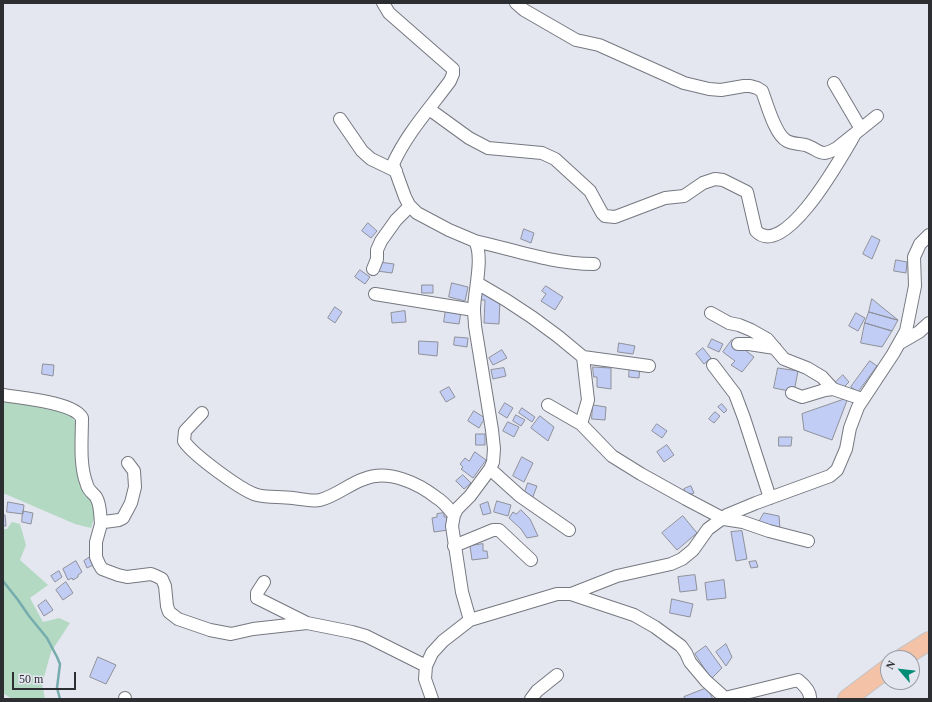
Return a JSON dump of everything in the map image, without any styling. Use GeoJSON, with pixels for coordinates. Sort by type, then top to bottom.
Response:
{"type":"FeatureCollection","features":[{"type":"Feature","properties":{"kind":"highway"},"geometry":{"type":"LineString","coordinates":[[915,650],[929,641]]}},
{"type":"Feature","properties":{"kind":"highway"},"geometry":{"type":"LineString","coordinates":[[847,699],[880,674]]}},
{"type":"Feature","properties":{"kind":"street"},"geometry":{"type":"LineString","coordinates":[[383,3],[389,13],[452,70],[453,74],[450,81],[429,109],[393,164],[410,206],[424,218],[476,241],[550,260],[594,264]]}},
{"type":"Feature","properties":{"kind":"street"},"geometry":{"type":"LineString","coordinates":[[516,3],[524,10],[576,40],[599,45],[684,83],[709,89],[721,90],[744,86],[757,88],[762,91],[777,130],[782,138],[797,144],[804,144],[817,152],[830,152],[877,116]]}},
{"type":"Feature","properties":{"kind":"street"},"geometry":{"type":"LineString","coordinates":[[834,82],[858,132]]}},
{"type":"Feature","properties":{"kind":"street"},"geometry":{"type":"LineString","coordinates":[[429,109],[469,138],[488,148],[542,153],[555,159],[590,190],[605,216],[615,217],[665,198],[684,196],[703,183],[715,179],[723,180],[746,192],[756,231],[766,237],[777,235],[791,226],[815,198],[858,132]]}},
{"type":"Feature","properties":{"kind":"street"},"geometry":{"type":"LineString","coordinates":[[340,119],[362,151],[371,160],[396,172]]}},
{"type":"Feature","properties":{"kind":"street"},"geometry":{"type":"LineString","coordinates":[[373,269],[381,240],[396,220],[410,206]]}},
{"type":"Feature","properties":{"kind":"street"},"geometry":{"type":"LineString","coordinates":[[571,594],[618,576],[671,564],[682,559],[693,550],[708,529],[724,519],[727,515],[830,476],[836,470],[846,449],[854,416],[862,399],[900,343],[906,331],[914,292],[914,257],[920,244],[929,235]]}},
{"type":"Feature","properties":{"kind":"street"},"geometry":{"type":"LineString","coordinates":[[470,620],[462,592],[452,526],[457,509],[470,496],[490,469],[493,462],[494,449],[475,326],[474,310],[479,254],[476,241]]}},
{"type":"Feature","properties":{"kind":"street"},"geometry":{"type":"LineString","coordinates":[[477,283],[524,312],[584,357],[649,366]]}},
{"type":"Feature","properties":{"kind":"street"},"geometry":{"type":"LineString","coordinates":[[375,294],[474,310]]}},
{"type":"Feature","properties":{"kind":"street"},"geometry":{"type":"LineString","coordinates":[[711,313],[729,323],[751,330],[767,339],[784,359],[807,368],[822,377],[833,389]]}},
{"type":"Feature","properties":{"kind":"street"},"geometry":{"type":"LineString","coordinates":[[900,343],[919,332],[929,323]]}},
{"type":"Feature","properties":{"kind":"street"},"geometry":{"type":"LineString","coordinates":[[738,344],[775,348]]}},
{"type":"Feature","properties":{"kind":"street"},"geometry":{"type":"LineString","coordinates":[[581,424],[588,400],[584,357]]}},
{"type":"Feature","properties":{"kind":"street"},"geometry":{"type":"LineString","coordinates":[[713,365],[735,394],[770,498]]}},
{"type":"Feature","properties":{"kind":"street"},"geometry":{"type":"LineString","coordinates":[[792,393],[802,397],[833,389],[862,399]]}},
{"type":"Feature","properties":{"kind":"street"},"geometry":{"type":"LineString","coordinates":[[3,395],[60,405],[80,414],[82,418],[82,462],[85,478],[87,486],[97,498],[100,511],[101,524],[96,542],[96,557],[102,569],[118,576],[127,577],[151,574],[162,579],[165,586],[169,612],[178,619],[210,630],[231,634],[253,629],[307,623]]}},
{"type":"Feature","properties":{"kind":"street"},"geometry":{"type":"LineString","coordinates":[[548,405],[581,424],[612,456],[641,474],[724,519],[743,522],[769,531],[808,541]]}},
{"type":"Feature","properties":{"kind":"street"},"geometry":{"type":"LineString","coordinates":[[202,413],[185,431],[184,442],[210,465],[246,490],[255,494],[319,500],[338,493],[363,479],[372,476],[390,476],[418,486],[438,498],[454,515]]}},
{"type":"Feature","properties":{"kind":"street"},"geometry":{"type":"LineString","coordinates":[[101,524],[123,518],[132,503],[135,487],[134,471],[128,463]]}},
{"type":"Feature","properties":{"kind":"street"},"geometry":{"type":"LineString","coordinates":[[490,469],[520,496],[569,530]]}},
{"type":"Feature","properties":{"kind":"street"},"geometry":{"type":"LineString","coordinates":[[454,546],[493,530],[499,530],[531,560]]}},
{"type":"Feature","properties":{"kind":"street"},"geometry":{"type":"LineString","coordinates":[[264,582],[257,593],[257,598],[307,623],[366,636],[426,666]]}},
{"type":"Feature","properties":{"kind":"street"},"geometry":{"type":"LineString","coordinates":[[432,699],[425,679],[426,666],[432,653],[443,641],[470,620],[557,594],[571,594],[634,615],[655,627],[681,646],[690,662],[706,681],[725,698],[798,680],[811,696],[810,699]]}},
{"type":"Feature","properties":{"kind":"street"},"geometry":{"type":"LineString","coordinates":[[531,699],[537,691],[557,675]]}},
{"type":"Feature","properties":{"kind":"green space"},"geometry":{"type":"Polygon","coordinates":[[[3,400],[55,409],[71,416],[82,430],[91,498],[96,512],[91,528],[75,524],[3,493],[3,400]]]}},
{"type":"Feature","properties":{"kind":"green space"},"geometry":{"type":"Polygon","coordinates":[[[12,522],[20,524],[26,545],[20,560],[48,585],[30,598],[43,622],[59,618],[70,623],[51,652],[42,684],[45,699],[12,699],[3,693],[3,529],[7,529],[12,522]]]}},
{"type":"Feature","properties":{"kind":"building"},"geometry":{"type":"Polygon","coordinates":[[[368,223],[377,231],[371,238],[362,231],[368,223]]]}},
{"type":"Feature","properties":{"kind":"building"},"geometry":{"type":"Polygon","coordinates":[[[524,229],[534,233],[531,243],[521,239],[524,229]]]}},
{"type":"Feature","properties":{"kind":"building"},"geometry":{"type":"Polygon","coordinates":[[[872,236],[880,240],[872,259],[863,254],[872,236]]]}},
{"type":"Feature","properties":{"kind":"building"},"geometry":{"type":"Polygon","coordinates":[[[896,260],[907,262],[906,273],[894,271],[896,260]]]}},
{"type":"Feature","properties":{"kind":"building"},"geometry":{"type":"Polygon","coordinates":[[[379,262],[394,264],[392,273],[377,271],[379,262]]]}},
{"type":"Feature","properties":{"kind":"building"},"geometry":{"type":"Polygon","coordinates":[[[360,270],[370,277],[365,284],[355,277],[360,270]]]}},
{"type":"Feature","properties":{"kind":"building"},"geometry":{"type":"Polygon","coordinates":[[[452,283],[468,287],[465,301],[449,297],[452,283]]]}},
{"type":"Feature","properties":{"kind":"building"},"geometry":{"type":"Polygon","coordinates":[[[422,285],[433,285],[433,293],[422,293],[422,285]]]}},
{"type":"Feature","properties":{"kind":"building"},"geometry":{"type":"Polygon","coordinates":[[[546,286],[563,297],[555,310],[541,301],[546,294],[542,291],[546,286]]]}},
{"type":"Feature","properties":{"kind":"building"},"geometry":{"type":"Polygon","coordinates":[[[477,292],[489,292],[489,298],[500,298],[499,324],[484,323],[485,300],[477,300],[477,292]]]}},
{"type":"Feature","properties":{"kind":"building"},"geometry":{"type":"Polygon","coordinates":[[[872,299],[898,320],[869,312],[872,299]]]}},
{"type":"Feature","properties":{"kind":"building"},"geometry":{"type":"Polygon","coordinates":[[[335,307],[342,312],[335,323],[328,318],[335,307]]]}},
{"type":"Feature","properties":{"kind":"building"},"geometry":{"type":"Polygon","coordinates":[[[446,309],[461,312],[459,324],[444,322],[446,309]]]}},
{"type":"Feature","properties":{"kind":"building"},"geometry":{"type":"Polygon","coordinates":[[[405,311],[406,322],[392,323],[391,313],[405,311]]]}},
{"type":"Feature","properties":{"kind":"building"},"geometry":{"type":"Polygon","coordinates":[[[869,312],[898,320],[892,331],[865,323],[869,312]]]}},
{"type":"Feature","properties":{"kind":"building"},"geometry":{"type":"Polygon","coordinates":[[[856,313],[865,318],[858,331],[849,326],[856,313]]]}},
{"type":"Feature","properties":{"kind":"building"},"geometry":{"type":"Polygon","coordinates":[[[865,323],[892,331],[882,347],[861,343],[865,323]]]}},
{"type":"Feature","properties":{"kind":"building"},"geometry":{"type":"Polygon","coordinates":[[[455,337],[468,338],[467,347],[454,345],[455,337]]]}},
{"type":"Feature","properties":{"kind":"building"},"geometry":{"type":"Polygon","coordinates":[[[712,339],[723,344],[719,352],[708,347],[712,339]]]}},
{"type":"Feature","properties":{"kind":"building"},"geometry":{"type":"Polygon","coordinates":[[[732,340],[754,357],[742,372],[731,365],[735,361],[723,352],[732,340]]]}},
{"type":"Feature","properties":{"kind":"building"},"geometry":{"type":"Polygon","coordinates":[[[419,341],[438,342],[437,356],[419,354],[419,341]]]}},
{"type":"Feature","properties":{"kind":"building"},"geometry":{"type":"Polygon","coordinates":[[[619,343],[635,346],[633,354],[618,352],[619,343]]]}},
{"type":"Feature","properties":{"kind":"building"},"geometry":{"type":"Polygon","coordinates":[[[703,348],[711,358],[704,364],[696,354],[703,348]]]}},
{"type":"Feature","properties":{"kind":"building"},"geometry":{"type":"Polygon","coordinates":[[[502,350],[507,358],[493,365],[489,358],[502,350]]]}},
{"type":"Feature","properties":{"kind":"building"},"geometry":{"type":"Polygon","coordinates":[[[870,361],[877,366],[858,392],[851,387],[870,361]]]}},
{"type":"Feature","properties":{"kind":"building"},"geometry":{"type":"Polygon","coordinates":[[[43,364],[54,365],[53,376],[42,374],[43,364]]]}},
{"type":"Feature","properties":{"kind":"building"},"geometry":{"type":"Polygon","coordinates":[[[630,364],[640,365],[639,378],[629,377],[630,364]]]}},
{"type":"Feature","properties":{"kind":"building"},"geometry":{"type":"Polygon","coordinates":[[[593,367],[611,368],[611,389],[597,387],[597,377],[594,377],[593,367]]]}},
{"type":"Feature","properties":{"kind":"building"},"geometry":{"type":"Polygon","coordinates":[[[504,368],[506,376],[493,379],[491,370],[504,368]]]}},
{"type":"Feature","properties":{"kind":"building"},"geometry":{"type":"Polygon","coordinates":[[[778,368],[798,371],[794,392],[774,388],[778,368]]]}},
{"type":"Feature","properties":{"kind":"building"},"geometry":{"type":"Polygon","coordinates":[[[843,375],[849,382],[841,390],[835,383],[843,375]]]}},
{"type":"Feature","properties":{"kind":"building"},"geometry":{"type":"Polygon","coordinates":[[[449,387],[455,397],[446,402],[440,392],[449,387]]]}},
{"type":"Feature","properties":{"kind":"building"},"geometry":{"type":"Polygon","coordinates":[[[848,398],[832,440],[804,430],[802,414],[848,398]]]}},
{"type":"Feature","properties":{"kind":"building"},"geometry":{"type":"Polygon","coordinates":[[[505,403],[513,408],[507,418],[499,413],[505,403]]]}},
{"type":"Feature","properties":{"kind":"building"},"geometry":{"type":"Polygon","coordinates":[[[722,404],[727,410],[724,413],[718,407],[722,404]]]}},
{"type":"Feature","properties":{"kind":"building"},"geometry":{"type":"Polygon","coordinates":[[[593,405],[606,407],[605,420],[592,419],[593,405]]]}},
{"type":"Feature","properties":{"kind":"building"},"geometry":{"type":"Polygon","coordinates":[[[522,408],[535,417],[532,422],[519,413],[522,408]]]}},
{"type":"Feature","properties":{"kind":"building"},"geometry":{"type":"Polygon","coordinates":[[[474,411],[485,418],[479,428],[468,421],[474,411]]]}},
{"type":"Feature","properties":{"kind":"building"},"geometry":{"type":"Polygon","coordinates":[[[715,412],[720,416],[714,423],[709,419],[715,412]]]}},
{"type":"Feature","properties":{"kind":"building"},"geometry":{"type":"Polygon","coordinates":[[[516,415],[525,420],[521,426],[513,421],[516,415]]]}},
{"type":"Feature","properties":{"kind":"building"},"geometry":{"type":"Polygon","coordinates":[[[540,416],[554,427],[548,441],[531,428],[540,416]]]}},
{"type":"Feature","properties":{"kind":"building"},"geometry":{"type":"Polygon","coordinates":[[[508,422],[519,427],[514,437],[503,431],[508,422]]]}},
{"type":"Feature","properties":{"kind":"building"},"geometry":{"type":"Polygon","coordinates":[[[657,424],[667,431],[662,438],[652,431],[657,424]]]}},
{"type":"Feature","properties":{"kind":"building"},"geometry":{"type":"Polygon","coordinates":[[[476,434],[485,434],[485,445],[476,445],[476,434]]]}},
{"type":"Feature","properties":{"kind":"building"},"geometry":{"type":"Polygon","coordinates":[[[779,437],[792,437],[791,446],[779,446],[779,437]]]}},
{"type":"Feature","properties":{"kind":"building"},"geometry":{"type":"Polygon","coordinates":[[[667,445],[674,455],[664,462],[657,452],[667,445]]]}},
{"type":"Feature","properties":{"kind":"building"},"geometry":{"type":"Polygon","coordinates":[[[475,452],[486,460],[473,478],[461,469],[463,467],[460,464],[465,458],[469,461],[475,452]]]}},
{"type":"Feature","properties":{"kind":"building"},"geometry":{"type":"Polygon","coordinates":[[[522,457],[533,463],[524,482],[513,476],[522,457]]]}},
{"type":"Feature","properties":{"kind":"building"},"geometry":{"type":"Polygon","coordinates":[[[463,475],[471,483],[464,489],[456,481],[463,475]]]}},
{"type":"Feature","properties":{"kind":"building"},"geometry":{"type":"Polygon","coordinates":[[[528,483],[537,486],[532,499],[524,495],[528,483]]]}},
{"type":"Feature","properties":{"kind":"building"},"geometry":{"type":"Polygon","coordinates":[[[691,486],[694,493],[686,496],[684,489],[691,486]]]}},
{"type":"Feature","properties":{"kind":"building"},"geometry":{"type":"Polygon","coordinates":[[[497,501],[511,505],[508,516],[494,512],[497,501]]]}},
{"type":"Feature","properties":{"kind":"building"},"geometry":{"type":"Polygon","coordinates":[[[8,502],[24,505],[23,514],[7,512],[8,502]]]}},
{"type":"Feature","properties":{"kind":"building"},"geometry":{"type":"Polygon","coordinates":[[[488,502],[491,513],[483,515],[480,505],[488,502]]]}},
{"type":"Feature","properties":{"kind":"building"},"geometry":{"type":"Polygon","coordinates":[[[521,510],[530,519],[538,536],[527,538],[521,529],[509,518],[513,512],[516,514],[521,510]]]}},
{"type":"Feature","properties":{"kind":"building"},"geometry":{"type":"Polygon","coordinates":[[[23,511],[33,513],[31,524],[22,522],[23,511]]]}},
{"type":"Feature","properties":{"kind":"building"},"geometry":{"type":"Polygon","coordinates":[[[444,513],[444,517],[447,517],[448,530],[434,532],[432,518],[437,517],[437,514],[444,513]]]}},
{"type":"Feature","properties":{"kind":"building"},"geometry":{"type":"Polygon","coordinates":[[[764,513],[779,516],[780,529],[758,524],[764,513]]]}},
{"type":"Feature","properties":{"kind":"building"},"geometry":{"type":"Polygon","coordinates":[[[3,515],[5,515],[6,526],[3,526],[3,515]]]}},
{"type":"Feature","properties":{"kind":"building"},"geometry":{"type":"Polygon","coordinates":[[[683,516],[697,533],[677,550],[662,533],[683,516]]]}},
{"type":"Feature","properties":{"kind":"building"},"geometry":{"type":"Polygon","coordinates":[[[742,531],[747,559],[736,561],[731,532],[742,531]]]}},
{"type":"Feature","properties":{"kind":"building"},"geometry":{"type":"Polygon","coordinates":[[[483,544],[483,551],[487,551],[488,558],[472,560],[470,546],[483,544]]]}},
{"type":"Feature","properties":{"kind":"building"},"geometry":{"type":"Polygon","coordinates":[[[90,557],[93,565],[87,568],[84,561],[90,557]]]}},
{"type":"Feature","properties":{"kind":"building"},"geometry":{"type":"Polygon","coordinates":[[[76,561],[82,572],[73,580],[72,578],[68,580],[63,569],[76,561]]]}},
{"type":"Feature","properties":{"kind":"building"},"geometry":{"type":"Polygon","coordinates":[[[756,561],[758,567],[751,568],[749,562],[756,561]]]}},
{"type":"Feature","properties":{"kind":"building"},"geometry":{"type":"Polygon","coordinates":[[[59,571],[62,577],[55,582],[51,576],[59,571]]]}},
{"type":"Feature","properties":{"kind":"building"},"geometry":{"type":"Polygon","coordinates":[[[695,575],[697,590],[680,592],[678,577],[695,575]]]}},
{"type":"Feature","properties":{"kind":"building"},"geometry":{"type":"Polygon","coordinates":[[[724,580],[726,598],[707,600],[705,583],[724,580]]]}},
{"type":"Feature","properties":{"kind":"building"},"geometry":{"type":"Polygon","coordinates":[[[66,582],[73,593],[63,600],[56,590],[66,582]]]}},
{"type":"Feature","properties":{"kind":"building"},"geometry":{"type":"Polygon","coordinates":[[[672,599],[693,604],[690,617],[670,613],[672,599]]]}},
{"type":"Feature","properties":{"kind":"building"},"geometry":{"type":"Polygon","coordinates":[[[46,600],[53,610],[44,616],[38,606],[46,600]]]}},
{"type":"Feature","properties":{"kind":"building"},"geometry":{"type":"Polygon","coordinates":[[[726,644],[732,657],[726,666],[716,652],[726,644]]]}},
{"type":"Feature","properties":{"kind":"building"},"geometry":{"type":"Polygon","coordinates":[[[706,646],[722,668],[711,679],[695,654],[706,646]]]}},
{"type":"Feature","properties":{"kind":"building"},"geometry":{"type":"Polygon","coordinates":[[[98,657],[116,665],[106,684],[90,677],[98,657]]]}},
{"type":"Feature","properties":{"kind":"building"},"geometry":{"type":"Polygon","coordinates":[[[707,688],[713,699],[684,699],[684,697],[707,688]]]}},
{"type":"Feature","properties":{"kind":"waterway"},"geometry":{"type":"LineString","coordinates":[[3,581],[47,638],[57,657],[60,664],[57,688],[60,699]]}}]}
